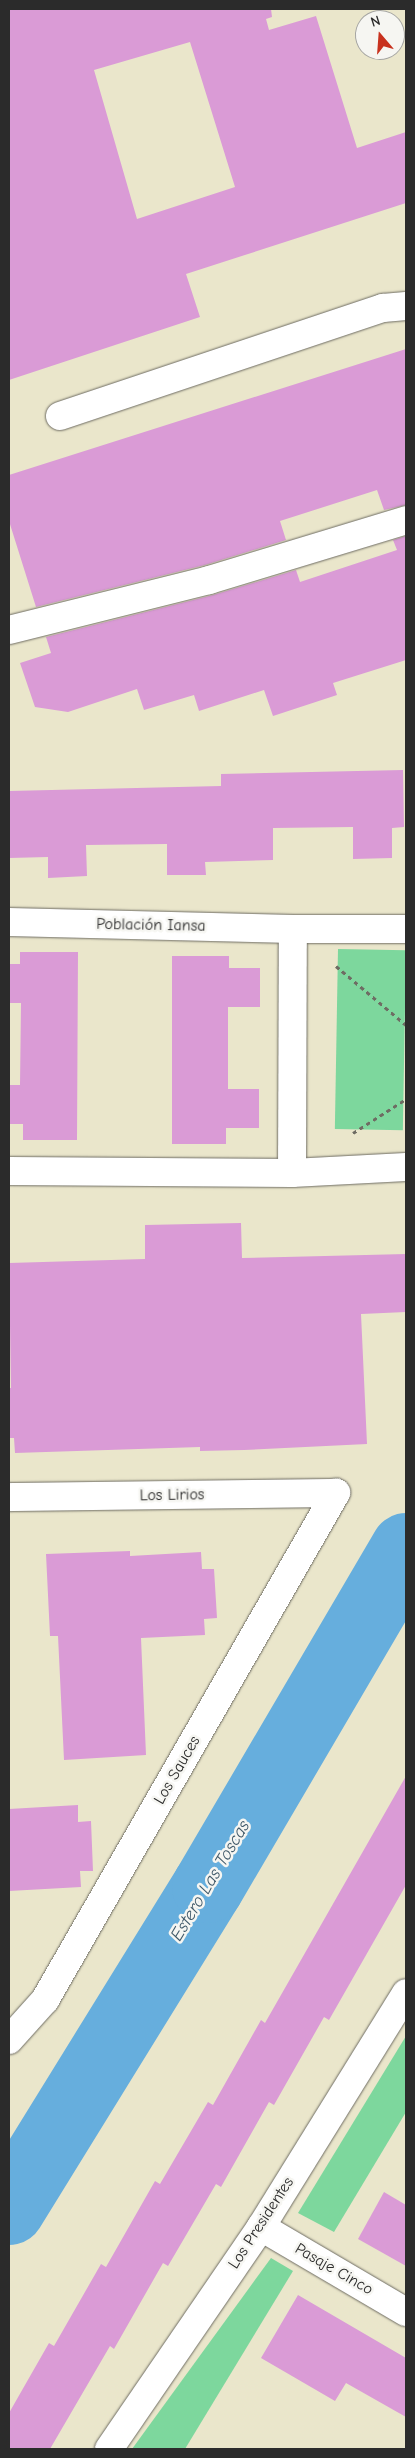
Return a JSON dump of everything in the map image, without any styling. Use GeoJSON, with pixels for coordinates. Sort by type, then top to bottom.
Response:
{"type":"FeatureCollection","features":[{"type":"Feature","properties":{"kind":"street"},"geometry":{"type":"LineString","coordinates":[[60,416],[383,308],[406,306]]}},
{"type":"Feature","properties":{"kind":"street"},"geometry":{"type":"LineString","coordinates":[[9,630],[209,580],[406,520]]}},
{"type":"Feature","properties":{"kind":"street","name":"Población Iansa"},"geometry":{"type":"LineString","coordinates":[[9,922],[293,929],[406,929]]}},
{"type":"Feature","properties":{"kind":"street"},"geometry":{"type":"LineString","coordinates":[[292,1173],[293,929]]}},
{"type":"Feature","properties":{"kind":"street"},"geometry":{"type":"LineString","coordinates":[[9,1171],[292,1173],[406,1167]]}},
{"type":"Feature","properties":{"kind":"street","name":"Los Lirios"},"geometry":{"type":"LineString","coordinates":[[9,1497],[336,1493]]}},
{"type":"Feature","properties":{"kind":"street","name":"Los Sauces"},"geometry":{"type":"LineString","coordinates":[[9,2040],[44,2000],[336,1493]]}},
{"type":"Feature","properties":{"kind":"street","name":"Los Presidentes"},"geometry":{"type":"LineString","coordinates":[[109,2449],[261,2227],[406,1993]]}},
{"type":"Feature","properties":{"kind":"street","name":"Pasaje Cinco"},"geometry":{"type":"LineString","coordinates":[[261,2227],[406,2312]]}},
{"type":"Feature","properties":{"kind":"path"},"geometry":{"type":"LineString","coordinates":[[293,929],[406,1026]]}},
{"type":"Feature","properties":{"kind":"green space"},"geometry":{"type":"Polygon","coordinates":[[[338,949],[406,950],[403,1130],[335,1129],[338,949]]]}},
{"type":"Feature","properties":{"kind":"green space"},"geometry":{"type":"Polygon","coordinates":[[[406,2036],[406,2112],[334,2232],[298,2213],[406,2036]]]}},
{"type":"Feature","properties":{"kind":"green space"},"geometry":{"type":"Polygon","coordinates":[[[271,2258],[293,2271],[185,2449],[132,2449],[271,2258]]]}},
{"type":"Feature","properties":{"kind":"building"},"geometry":{"type":"Polygon","coordinates":[[[9,9],[271,9],[272,17],[266,19],[269,30],[316,16],[357,148],[406,132],[406,203],[186,274],[200,317],[9,380],[9,9]],[[190,42],[94,70],[137,219],[235,187],[190,42]]]}},
{"type":"Feature","properties":{"kind":"building"},"geometry":{"type":"Polygon","coordinates":[[[406,349],[406,505],[384,510],[377,490],[280,521],[286,540],[205,565],[36,607],[9,521],[9,475],[406,349]]]}},
{"type":"Feature","properties":{"kind":"building"},"geometry":{"type":"Polygon","coordinates":[[[406,536],[406,660],[333,683],[337,695],[273,716],[264,690],[199,711],[194,695],[144,710],[137,689],[68,712],[35,707],[20,663],[51,653],[46,637],[213,595],[296,570],[300,582],[397,550],[393,540],[406,536]]]}},
{"type":"Feature","properties":{"kind":"building"},"geometry":{"type":"Polygon","coordinates":[[[403,770],[404,827],[392,828],[392,858],[353,859],[353,827],[273,828],[273,860],[205,862],[206,875],[167,875],[167,844],[86,845],[87,876],[48,878],[48,857],[9,858],[9,791],[221,786],[221,774],[403,770]]]}},
{"type":"Feature","properties":{"kind":"building"},"geometry":{"type":"Polygon","coordinates":[[[20,952],[78,952],[77,1140],[23,1140],[23,1124],[9,1124],[9,1085],[20,1085],[21,1003],[9,1003],[9,964],[20,964],[20,952]]]}},
{"type":"Feature","properties":{"kind":"building"},"geometry":{"type":"Polygon","coordinates":[[[172,956],[229,956],[229,968],[260,968],[260,1007],[228,1007],[228,1089],[259,1089],[259,1128],[226,1128],[226,1144],[172,1144],[172,956]]]}},
{"type":"Feature","properties":{"kind":"building"},"geometry":{"type":"Polygon","coordinates":[[[241,1223],[242,1258],[406,1254],[406,1312],[361,1314],[367,1444],[244,1450],[200,1451],[200,1447],[15,1453],[14,1438],[9,1438],[9,1388],[11,1388],[9,1263],[145,1259],[145,1225],[241,1223]]]}},
{"type":"Feature","properties":{"kind":"building"},"geometry":{"type":"Polygon","coordinates":[[[130,1551],[130,1556],[201,1552],[202,1569],[214,1569],[217,1618],[204,1619],[205,1635],[141,1638],[146,1755],[64,1760],[58,1636],[50,1636],[46,1554],[130,1551]]]}},
{"type":"Feature","properties":{"kind":"building"},"geometry":{"type":"Polygon","coordinates":[[[406,1776],[406,1885],[329,2020],[324,2017],[274,2105],[269,2102],[221,2187],[216,2184],[168,2266],[163,2263],[114,2349],[110,2346],[50,2449],[9,2449],[9,2413],[49,2343],[54,2346],[101,2264],[106,2267],[155,2181],[160,2184],[208,2102],[213,2105],[261,2020],[265,2023],[406,1776]]]}},
{"type":"Feature","properties":{"kind":"building"},"geometry":{"type":"Polygon","coordinates":[[[78,1805],[78,1822],[91,1821],[93,1871],[80,1871],[81,1887],[9,1891],[9,1809],[78,1805]]]}},
{"type":"Feature","properties":{"kind":"building"},"geometry":{"type":"Polygon","coordinates":[[[384,2192],[406,2205],[406,2266],[358,2239],[384,2192]]]}},
{"type":"Feature","properties":{"kind":"building"},"geometry":{"type":"Polygon","coordinates":[[[298,2295],[406,2358],[406,2417],[346,2383],[335,2401],[261,2358],[298,2295]]]}},
{"type":"Feature","properties":{"kind":"waterway","name":"Estero Las Toscas"},"geometry":{"type":"LineString","coordinates":[[9,2209],[208,1887],[406,1549]]}}]}
